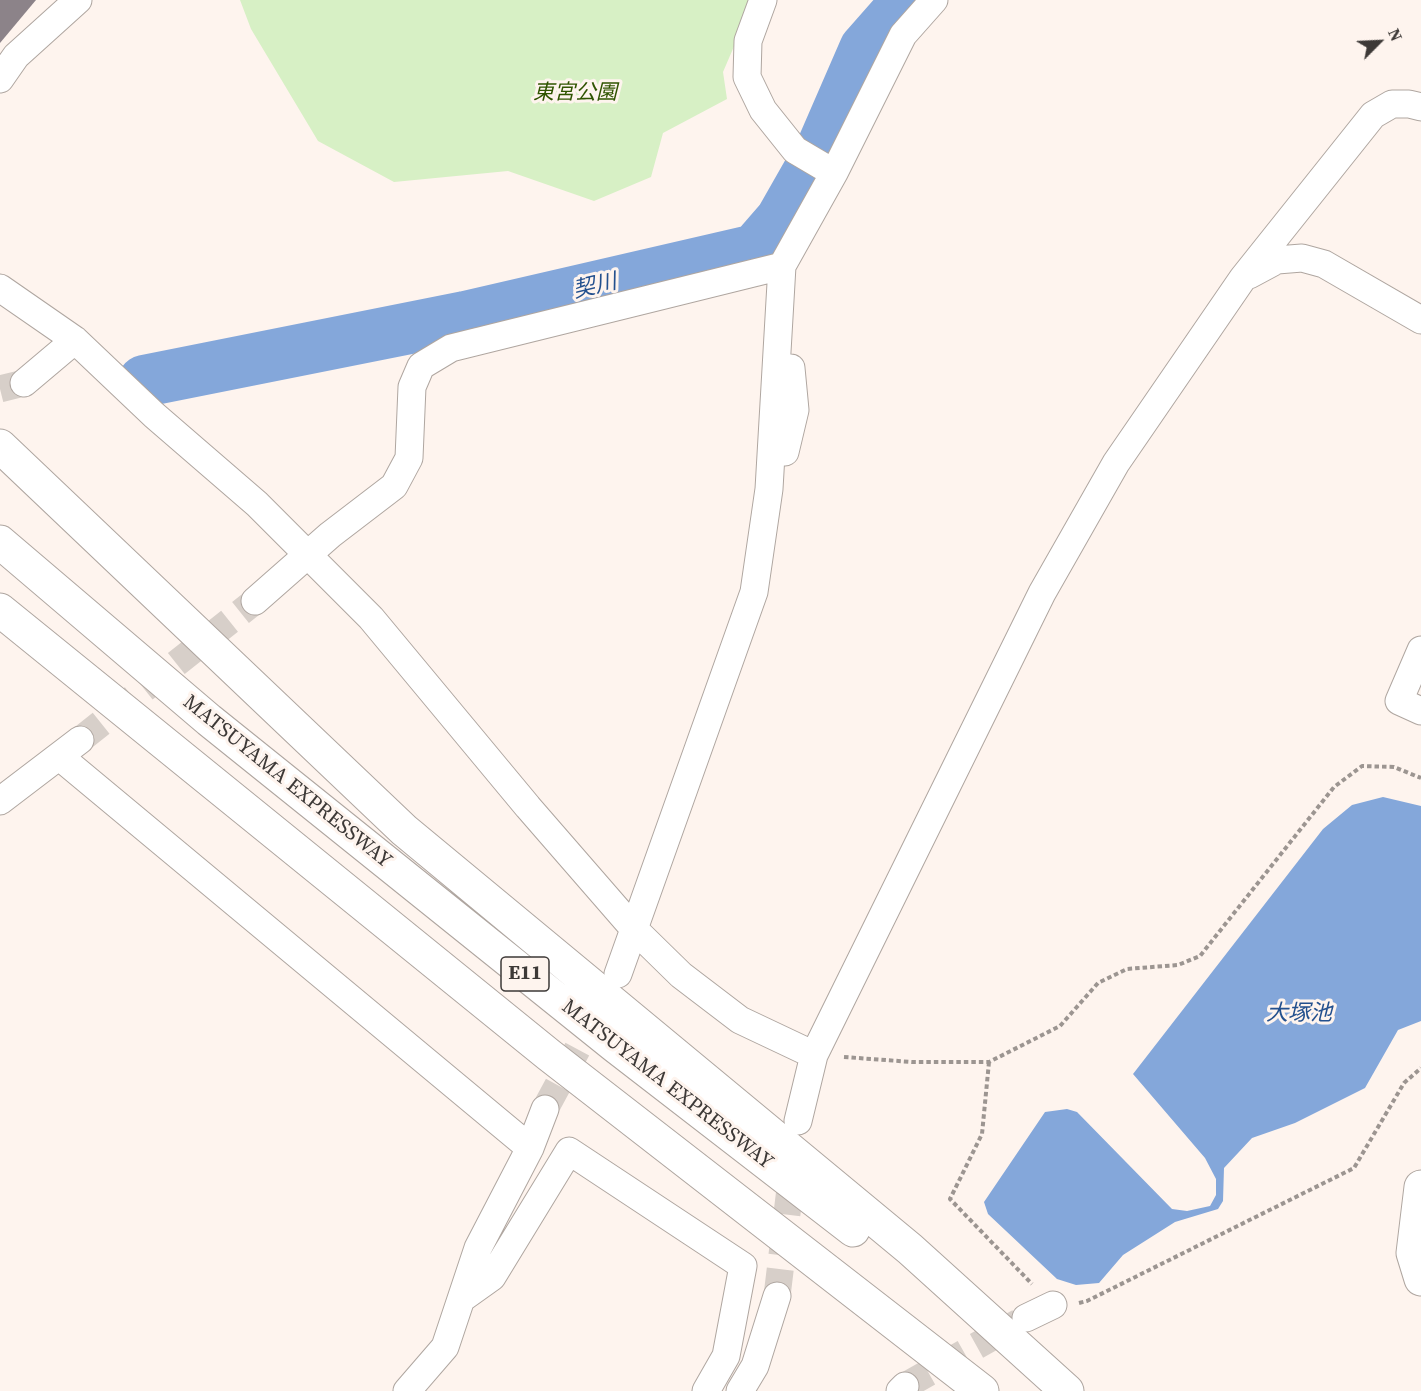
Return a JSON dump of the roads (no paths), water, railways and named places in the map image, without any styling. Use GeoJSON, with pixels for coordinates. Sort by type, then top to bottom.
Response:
{"type":"FeatureCollection","features":[{"type":"Feature","properties":{"kind":"main road"},"geometry":{"type":"LineString","coordinates":[[0,446],[404,830],[910,1249],[1067,1391]]}},
{"type":"Feature","properties":{"kind":"main road","name":"MATSUYAMA EXPRESSWAY"},"geometry":{"type":"LineString","coordinates":[[0,542],[209,720],[606,1039],[1062,1391]]}},
{"type":"Feature","properties":{"kind":"main road","name":"E11"},"geometry":{"type":"LineString","coordinates":[[0,612],[549,1055],[982,1391]]}},
{"type":"Feature","properties":{"kind":"main road"},"geometry":{"type":"LineString","coordinates":[[1421,1187],[1413,1253],[1421,1279]]}},
{"type":"Feature","properties":{"kind":"street"},"geometry":{"type":"LineString","coordinates":[[0,79],[16,56],[78,0]]}},
{"type":"Feature","properties":{"kind":"street"},"geometry":{"type":"LineString","coordinates":[[763,0],[748,40],[747,77],[763,110],[795,150],[834,173]]}},
{"type":"Feature","properties":{"kind":"street"},"geometry":{"type":"LineString","coordinates":[[618,974],[754,592],[766,523],[769,489],[782,266],[834,173],[903,34],[934,0]]}},
{"type":"Feature","properties":{"kind":"street"},"geometry":{"type":"LineString","coordinates":[[798,1121],[814,1055],[1042,593],[1116,463],[1243,278],[1373,116],[1392,104],[1421,107]]}},
{"type":"Feature","properties":{"kind":"street"},"geometry":{"type":"LineString","coordinates":[[1243,278],[1277,260],[1302,258],[1324,264],[1421,320]]}},
{"type":"Feature","properties":{"kind":"street"},"geometry":{"type":"LineString","coordinates":[[255,601],[306,555],[394,486],[409,458],[412,387],[421,366],[451,348],[782,266]]}},
{"type":"Feature","properties":{"kind":"street"},"geometry":{"type":"LineString","coordinates":[[0,288],[75,340],[154,415],[257,504],[371,618],[528,807],[634,929],[681,975],[740,1020],[814,1055]]}},
{"type":"Feature","properties":{"kind":"street"},"geometry":{"type":"LineString","coordinates":[[24,383],[75,340]]}},
{"type":"Feature","properties":{"kind":"street"},"geometry":{"type":"LineString","coordinates":[[1421,650],[1399,701],[1421,711]]}},
{"type":"Feature","properties":{"kind":"street"},"geometry":{"type":"LineString","coordinates":[[0,801],[70,749],[530,1148]]}},
{"type":"Feature","properties":{"kind":"street"},"geometry":{"type":"LineString","coordinates":[[407,1391],[446,1347],[464,1297],[477,1248],[530,1148],[545,1109]]}},
{"type":"Feature","properties":{"kind":"street"},"geometry":{"type":"LineString","coordinates":[[464,1297],[492,1277],[569,1151],[743,1266],[726,1356],[706,1391]]}},
{"type":"Feature","properties":{"kind":"street"},"geometry":{"type":"LineString","coordinates":[[740,1391],[755,1366],[777,1296]]}},
{"type":"Feature","properties":{"kind":"street"},"geometry":{"type":"LineString","coordinates":[[1026,1317],[1053,1305]]}},
{"type":"Feature","properties":{"kind":"water","name":"大塚池"},"geometry":{"type":"Polygon","coordinates":[[[1383,797],[1421,806],[1421,1021],[1398,1030],[1365,1088],[1295,1123],[1252,1138],[1224,1168],[1223,1201],[1218,1209],[1175,1222],[1123,1255],[1099,1283],[1076,1285],[1057,1279],[988,1214],[984,1202],[1045,1112],[1067,1109],[1077,1112],[1172,1209],[1187,1211],[1210,1206],[1216,1195],[1216,1179],[1205,1158],[1133,1074],[1323,829],[1352,805],[1383,797]]]}},
{"type":"Feature","properties":{"kind":"waterway","name":"契川"},"geometry":{"type":"LineString","coordinates":[[144,381],[465,317],[755,250],[781,220],[822,148],[865,49],[908,0]]}},
{"type":"Feature","properties":{"kind":"tunnel"},"geometry":{"type":"LineString","coordinates":[[0,389],[24,383]]}},
{"type":"Feature","properties":{"kind":"tunnel"},"geometry":{"type":"LineString","coordinates":[[80,740],[255,601]]}},
{"type":"Feature","properties":{"kind":"tunnel"},"geometry":{"type":"LineString","coordinates":[[545,1109],[599,1009]]}},
{"type":"Feature","properties":{"kind":"tunnel"},"geometry":{"type":"LineString","coordinates":[[777,1296],[793,1164]]}},
{"type":"Feature","properties":{"kind":"tunnel"},"geometry":{"type":"LineString","coordinates":[[905,1386],[1019,1322]]}},
{"type":"Feature","properties":{"kind":"park label","name":"東宮公園"},"geometry":{"type":"Point","coordinates":[575,94]}}]}
